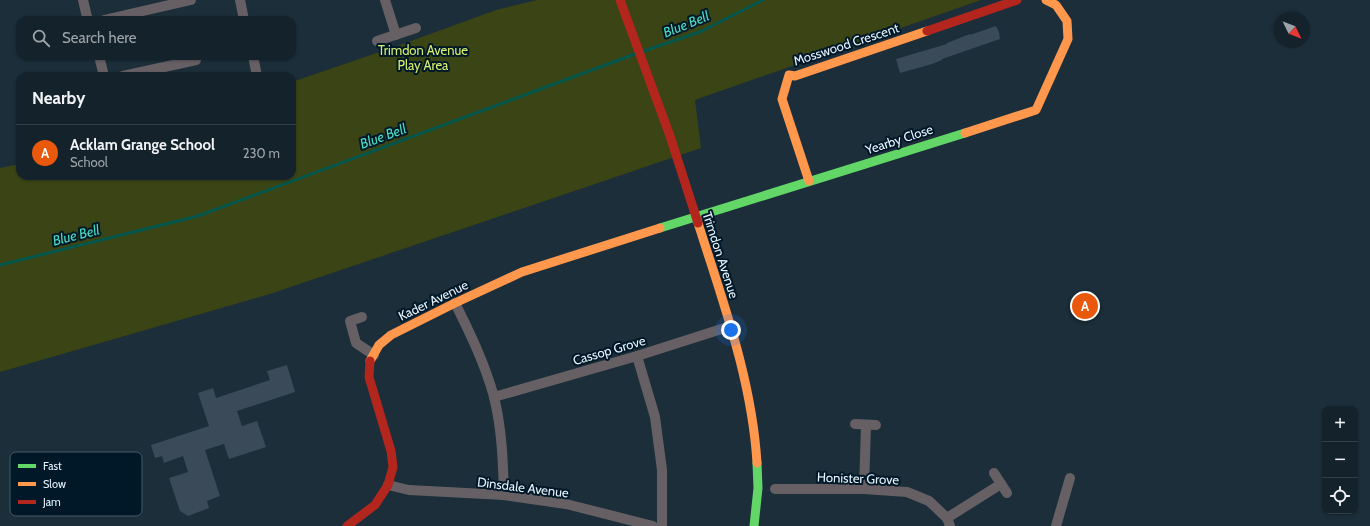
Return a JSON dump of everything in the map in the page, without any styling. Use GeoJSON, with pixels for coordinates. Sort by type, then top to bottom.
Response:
{"type":"FeatureCollection","features":[{"type":"Feature","properties":{"kind":"street"},"geometry":{"type":"LineString","coordinates":[[82,0],[87,16]]}},
{"type":"Feature","properties":{"kind":"street"},"geometry":{"type":"LineString","coordinates":[[121,16],[191,0]]}},
{"type":"Feature","properties":{"kind":"street"},"geometry":{"type":"LineString","coordinates":[[240,0],[243,16]]}},
{"type":"Feature","properties":{"kind":"street"},"geometry":{"type":"LineString","coordinates":[[385,0],[396,35]]}},
{"type":"Feature","properties":{"kind":"street","name":"Trimdon Avenue"},"geometry":{"type":"LineString","coordinates":[[620,0],[670,136],[731,326],[745,379],[755,435],[758,488],[754,526]]}},
{"type":"Feature","properties":{"kind":"street","name":"Mosswood Crescent"},"geometry":{"type":"LineString","coordinates":[[808,181],[782,99],[789,75],[794,76],[1017,0]]}},
{"type":"Feature","properties":{"kind":"street","name":"Yearby Close"},"geometry":{"type":"LineString","coordinates":[[695,217],[1036,110],[1068,39],[1067,21],[1056,5],[1046,0]]}},
{"type":"Feature","properties":{"kind":"street"},"geometry":{"type":"LineString","coordinates":[[377,41],[416,28]]}},
{"type":"Feature","properties":{"kind":"street"},"geometry":{"type":"LineString","coordinates":[[100,60],[103,72]]}},
{"type":"Feature","properties":{"kind":"street"},"geometry":{"type":"LineString","coordinates":[[140,72],[189,60]]}},
{"type":"Feature","properties":{"kind":"street"},"geometry":{"type":"LineString","coordinates":[[255,60],[260,72]]}},
{"type":"Feature","properties":{"kind":"street","name":"Kader Avenue"},"geometry":{"type":"LineString","coordinates":[[347,526],[375,505],[388,485],[393,467],[391,451],[369,377],[370,362],[379,345],[391,335],[522,272],[695,217]]}},
{"type":"Feature","properties":{"kind":"street"},"geometry":{"type":"LineString","coordinates":[[455,303],[479,352],[494,397],[502,448],[504,495]]}},
{"type":"Feature","properties":{"kind":"street"},"geometry":{"type":"LineString","coordinates":[[362,317],[350,322],[356,343],[374,355]]}},
{"type":"Feature","properties":{"kind":"street","name":"Cassop Grove"},"geometry":{"type":"LineString","coordinates":[[494,397],[637,356],[731,326]]}},
{"type":"Feature","properties":{"kind":"street"},"geometry":{"type":"LineString","coordinates":[[637,356],[656,417],[662,470],[662,526]]}},
{"type":"Feature","properties":{"kind":"street"},"geometry":{"type":"LineString","coordinates":[[855,424],[871,425],[864,489]]}},
{"type":"Feature","properties":{"kind":"street"},"geometry":{"type":"LineString","coordinates":[[994,473],[1007,493]]}},
{"type":"Feature","properties":{"kind":"street"},"geometry":{"type":"LineString","coordinates":[[1056,526],[1070,478]]}},
{"type":"Feature","properties":{"kind":"street"},"geometry":{"type":"LineString","coordinates":[[949,522],[1001,484]]}},
{"type":"Feature","properties":{"kind":"street","name":"Dinsdale Avenue"},"geometry":{"type":"LineString","coordinates":[[388,485],[409,490],[504,495],[566,504],[653,526]]}},
{"type":"Feature","properties":{"kind":"street","name":"Honister Grove"},"geometry":{"type":"LineString","coordinates":[[775,489],[864,489],[907,492],[929,501],[949,522]]}},
{"type":"Feature","properties":{"kind":"green space","name":"Trimdon Avenue Play Area"},"geometry":{"type":"Polygon","coordinates":[[[537,0],[981,0],[695,100],[701,148],[270,294],[0,372],[0,168],[16,165],[16,180],[296,180],[296,81],[496,10],[537,0]]]}},
{"type":"Feature","properties":{"kind":"building"},"geometry":{"type":"Polygon","coordinates":[[[996,26],[1000,39],[942,59],[932,64],[900,73],[896,59],[947,44],[970,34],[996,26]]]}},
{"type":"Feature","properties":{"kind":"building"},"geometry":{"type":"Polygon","coordinates":[[[287,365],[295,392],[237,411],[242,426],[257,421],[266,447],[229,459],[224,444],[205,450],[220,496],[207,501],[209,508],[188,516],[180,511],[169,478],[188,472],[183,456],[164,463],[162,456],[155,458],[151,445],[209,426],[198,393],[213,388],[216,398],[270,380],[267,371],[287,365]]]}},
{"type":"Feature","properties":{"kind":"waterway","name":"Blue Bell"},"geometry":{"type":"LineString","coordinates":[[644,51],[702,31],[763,0]]}},
{"type":"Feature","properties":{"kind":"waterway","name":"Blue Bell"},"geometry":{"type":"LineString","coordinates":[[296,180],[635,54]]}},
{"type":"Feature","properties":{"kind":"waterway","name":"Blue Bell"},"geometry":{"type":"LineString","coordinates":[[0,265],[198,216],[295,180]]}},
{"type":"Feature","properties":{"kind":"traffic: fast"},"geometry":{"type":"LineString","coordinates":[[660,228],[965,133]]}},
{"type":"Feature","properties":{"kind":"traffic: fast"},"geometry":{"type":"LineString","coordinates":[[754,526],[758,488],[757,463]]}},
{"type":"Feature","properties":{"kind":"traffic: slow"},"geometry":{"type":"LineString","coordinates":[[965,133],[1036,110],[1068,39],[1067,21],[1056,5],[1046,0]]}},
{"type":"Feature","properties":{"kind":"traffic: slow"},"geometry":{"type":"LineString","coordinates":[[809,181],[782,99],[789,75],[795,76],[927,31]]}},
{"type":"Feature","properties":{"kind":"traffic: slow"},"geometry":{"type":"LineString","coordinates":[[698,223],[743,371],[754,432],[757,463]]}},
{"type":"Feature","properties":{"kind":"traffic: slow"},"geometry":{"type":"LineString","coordinates":[[370,361],[379,345],[391,335],[522,272],[660,228]]}},
{"type":"Feature","properties":{"kind":"traffic: jam"},"geometry":{"type":"LineString","coordinates":[[620,0],[670,136],[698,223]]}},
{"type":"Feature","properties":{"kind":"traffic: jam"},"geometry":{"type":"LineString","coordinates":[[927,31],[1017,0]]}},
{"type":"Feature","properties":{"kind":"traffic: jam"},"geometry":{"type":"LineString","coordinates":[[347,526],[375,505],[388,485],[393,467],[391,451],[369,377],[370,361]]}},
{"type":"Feature","properties":{"kind":"place","name":"Acklam Grange School"},"geometry":{"type":"Point","coordinates":[1085,306]}}]}
